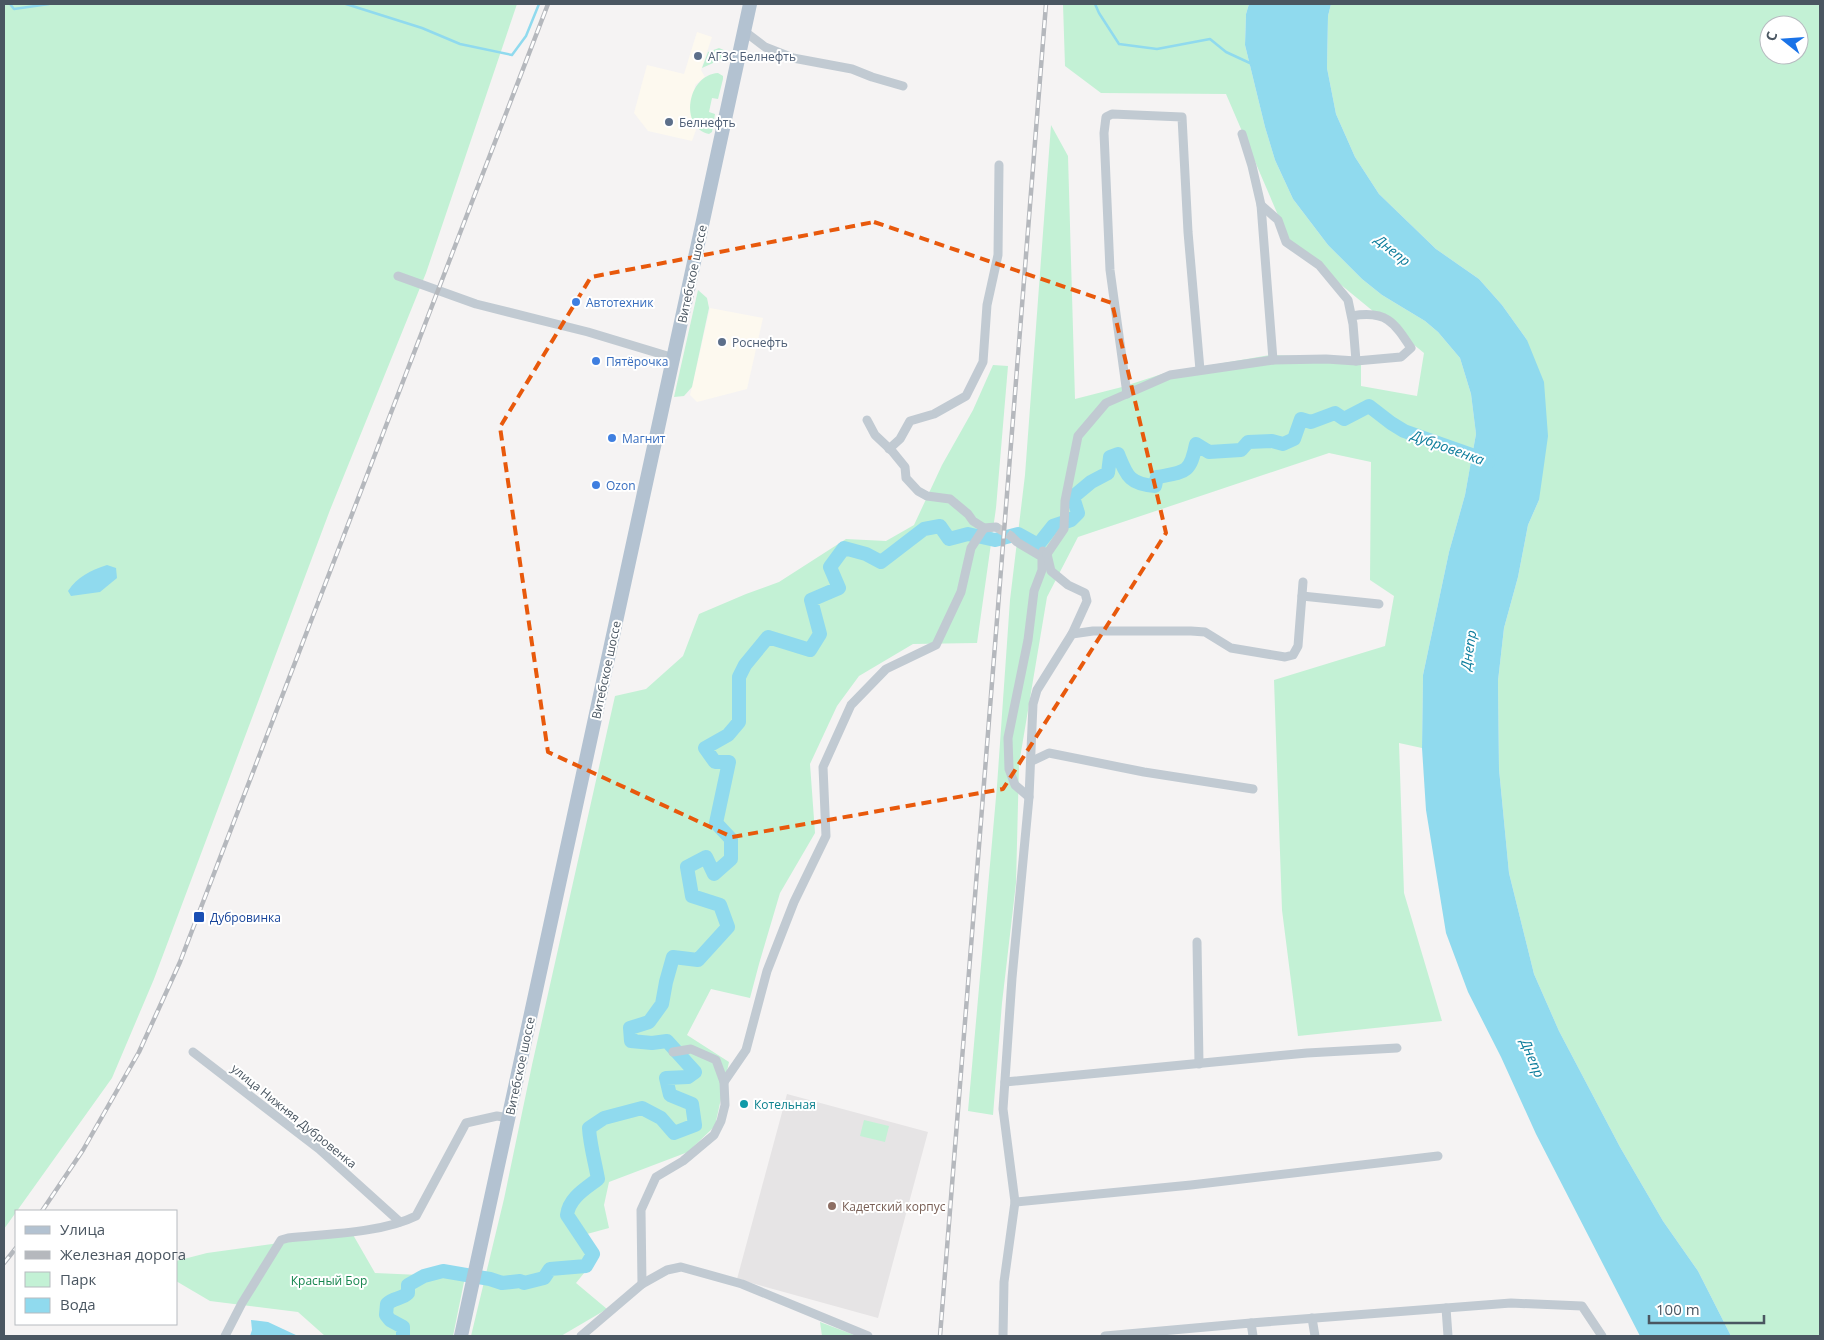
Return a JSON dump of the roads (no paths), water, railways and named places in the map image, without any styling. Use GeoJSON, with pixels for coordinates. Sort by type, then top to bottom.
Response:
{"type":"FeatureCollection","features":[{"type":"Feature","properties":{"kind":"main road","name":"Витебское шоссе"},"geometry":{"type":"LineString","coordinates":[[463,1329],[750,4]]}},
{"type":"Feature","properties":{"kind":"street"},"geometry":{"type":"LineString","coordinates":[[744,31],[765,47],[793,58],[852,68],[872,77],[903,86]]}},
{"type":"Feature","properties":{"kind":"street"},"geometry":{"type":"LineString","coordinates":[[1127,394],[1110,270],[1104,132],[1106,117],[1112,114],[1182,117],[1188,232],[1200,370]]}},
{"type":"Feature","properties":{"kind":"street"},"geometry":{"type":"LineString","coordinates":[[1242,134],[1261,205],[1273,360]]}},
{"type":"Feature","properties":{"kind":"street"},"geometry":{"type":"LineString","coordinates":[[889,449],[900,439],[910,421],[934,414],[966,396],[983,362],[987,305],[998,255],[999,165]]}},
{"type":"Feature","properties":{"kind":"street"},"geometry":{"type":"LineString","coordinates":[[1261,205],[1278,220],[1286,242],[1318,265],[1348,300],[1352,316],[1356,361]]}},
{"type":"Feature","properties":{"kind":"street"},"geometry":{"type":"LineString","coordinates":[[398,276],[476,304],[588,332],[674,358]]}},
{"type":"Feature","properties":{"kind":"street"},"geometry":{"type":"LineString","coordinates":[[1047,554],[1064,529],[1065,500],[1078,436],[1106,403],[1170,375],[1273,360],[1326,359],[1356,361],[1401,357],[1411,348],[1389,319],[1366,314],[1352,316]]}},
{"type":"Feature","properties":{"kind":"street"},"geometry":{"type":"LineString","coordinates":[[867,420],[875,435],[905,467],[906,478],[918,491],[927,496],[950,499],[964,510],[973,521],[984,528],[996,527]]}},
{"type":"Feature","properties":{"kind":"street"},"geometry":{"type":"LineString","coordinates":[[724,1082],[746,1050],[766,971],[794,902],[826,836],[823,767],[851,705],[886,670],[936,646],[961,592],[971,548],[984,528]]}},
{"type":"Feature","properties":{"kind":"street"},"geometry":{"type":"LineString","coordinates":[[1011,536],[1017,542],[1042,556],[1042,570],[1034,591],[1028,640],[1008,738],[1009,769],[1015,785],[1029,797]]}},
{"type":"Feature","properties":{"kind":"street"},"geometry":{"type":"LineString","coordinates":[[1003,1336],[1004,1282],[1015,1202],[1003,1109],[1012,978],[1032,761],[1033,704],[1038,690],[1072,634],[1087,601],[1085,593],[1064,582],[1051,571],[1047,554],[1040,549],[1030,548]]}},
{"type":"Feature","properties":{"kind":"street"},"geometry":{"type":"LineString","coordinates":[[1072,634],[1102,631],[1205,632],[1231,648],[1285,657],[1293,656],[1298,646],[1303,582]]}},
{"type":"Feature","properties":{"kind":"street"},"geometry":{"type":"LineString","coordinates":[[1302,596],[1379,604]]}},
{"type":"Feature","properties":{"kind":"street"},"geometry":{"type":"LineString","coordinates":[[1032,761],[1049,753],[1144,772],[1253,789]]}},
{"type":"Feature","properties":{"kind":"street"},"geometry":{"type":"LineString","coordinates":[[1197,942],[1199,1064]]}},
{"type":"Feature","properties":{"kind":"street"},"geometry":{"type":"LineString","coordinates":[[1005,1082],[1307,1054],[1397,1048]]}},
{"type":"Feature","properties":{"kind":"street"},"geometry":{"type":"LineString","coordinates":[[642,1284],[641,1210],[656,1177],[683,1161],[714,1135],[721,1121],[725,1105],[724,1082],[716,1060],[691,1049],[673,1052]]}},
{"type":"Feature","properties":{"kind":"street","name":"улица Нижняя Дубровенка"},"geometry":{"type":"LineString","coordinates":[[194,1052],[320,1149],[400,1222]]}},
{"type":"Feature","properties":{"kind":"street"},"geometry":{"type":"LineString","coordinates":[[225,1336],[242,1303],[281,1240],[364,1230],[400,1222],[416,1216],[466,1123],[497,1116],[509,1118]]}},
{"type":"Feature","properties":{"kind":"street"},"geometry":{"type":"LineString","coordinates":[[1015,1202],[1191,1185],[1438,1156]]}},
{"type":"Feature","properties":{"kind":"street"},"geometry":{"type":"LineString","coordinates":[[581,1336],[642,1284],[667,1270],[681,1267],[742,1284],[868,1336]]}},
{"type":"Feature","properties":{"kind":"street"},"geometry":{"type":"LineString","coordinates":[[1105,1336],[1251,1322],[1511,1303],[1582,1306],[1602,1336]]}},
{"type":"Feature","properties":{"kind":"street"},"geometry":{"type":"LineString","coordinates":[[1446,1308],[1448,1336]]}},
{"type":"Feature","properties":{"kind":"street"},"geometry":{"type":"LineString","coordinates":[[1312,1318],[1315,1336]]}},
{"type":"Feature","properties":{"kind":"street"},"geometry":{"type":"LineString","coordinates":[[1251,1322],[1253,1336]]}},
{"type":"Feature","properties":{"kind":"water","name":"Днепр"},"geometry":{"type":"Polygon","coordinates":[[[1249,4],[1331,4],[1328,16],[1327,68],[1336,114],[1355,157],[1379,194],[1436,249],[1479,279],[1502,305],[1527,340],[1544,382],[1548,436],[1539,500],[1528,525],[1518,577],[1504,628],[1498,681],[1499,769],[1509,873],[1534,974],[1559,1031],[1620,1147],[1663,1221],[1698,1271],[1731,1336],[1640,1336],[1536,1134],[1501,1057],[1468,992],[1446,933],[1426,810],[1422,748],[1423,675],[1449,552],[1465,495],[1476,434],[1471,394],[1460,358],[1438,332],[1425,321],[1382,295],[1362,279],[1328,245],[1293,199],[1275,160],[1245,45],[1246,14],[1249,4]]]}},
{"type":"Feature","properties":{"kind":"water"},"geometry":{"type":"Polygon","coordinates":[[[107,565],[116,568],[117,578],[100,592],[71,596],[68,591],[80,578],[107,565]]]}},
{"type":"Feature","properties":{"kind":"water"},"geometry":{"type":"Polygon","coordinates":[[[251,1320],[268,1322],[298,1336],[250,1336],[252,1330],[251,1320]]]}},
{"type":"Feature","properties":{"kind":"waterway"},"geometry":{"type":"LineString","coordinates":[[10,4],[14,9],[49,4]]}},
{"type":"Feature","properties":{"kind":"waterway"},"geometry":{"type":"LineString","coordinates":[[346,4],[422,28],[460,44],[512,55],[526,36],[539,4]]}},
{"type":"Feature","properties":{"kind":"waterway"},"geometry":{"type":"LineString","coordinates":[[1095,4],[1119,44],[1157,49],[1210,39],[1226,52],[1252,64]]}},
{"type":"Feature","properties":{"kind":"waterway","name":"Дубровенка"},"geometry":{"type":"LineString","coordinates":[[403,1336],[403,1327],[390,1320],[386,1315],[387,1304],[406,1295],[408,1293],[408,1285],[424,1276],[443,1271],[490,1279],[502,1283],[520,1281],[524,1283],[544,1278],[550,1269],[586,1266],[593,1254],[567,1215],[574,1199],[598,1179],[589,1128],[604,1118],[642,1108],[661,1118],[674,1133],[695,1125],[692,1104],[670,1095],[666,1078],[688,1077],[695,1072],[667,1041],[652,1043],[631,1041],[630,1028],[649,1022],[662,1004],[673,957],[698,960],[728,927],[720,905],[692,896],[687,867],[706,857],[714,874],[731,859],[731,839],[716,823],[729,762],[715,762],[705,748],[728,735],[739,722],[739,677],[745,665],[768,637],[810,650],[820,634],[811,600],[839,588],[830,567],[844,548],[866,554],[881,562],[924,529],[940,526],[949,539],[968,534],[995,540],[1018,534],[1038,545],[1053,526],[1071,520],[1078,513],[1073,497],[1091,482],[1108,473],[1110,457],[1118,454],[1124,468],[1134,481],[1155,486],[1157,477],[1185,470],[1194,454],[1196,444],[1209,452],[1241,450],[1248,442],[1272,441],[1283,444],[1294,439],[1301,419],[1311,422],[1335,413],[1344,419],[1369,406],[1404,431],[1489,461]]}},
{"type":"Feature","properties":{"kind":"tunnel"},"geometry":{"type":"LineString","coordinates":[[996,527],[1011,536]]}},
{"type":"Feature","properties":{"kind":"railway"},"geometry":{"type":"LineString","coordinates":[[43,1210],[83,1150],[139,1052],[180,962],[548,4]]}},
{"type":"Feature","properties":{"kind":"railway"},"geometry":{"type":"LineString","coordinates":[[940,1336],[1046,4]]}},
{"type":"Feature","properties":{"kind":"railway"},"geometry":{"type":"LineString","coordinates":[[4,1263],[15,1249]]}},
{"type":"Feature","properties":{"kind":"place","name":"АГЗС Белнефть"},"geometry":{"type":"Point","coordinates":[698,56]}},
{"type":"Feature","properties":{"kind":"place","name":"Белнефть"},"geometry":{"type":"Point","coordinates":[669,122]}},
{"type":"Feature","properties":{"kind":"place","name":"Автотехник"},"geometry":{"type":"Point","coordinates":[576,302]}},
{"type":"Feature","properties":{"kind":"place","name":"Роснефть"},"geometry":{"type":"Point","coordinates":[722,342]}},
{"type":"Feature","properties":{"kind":"place","name":"Пятёрочка"},"geometry":{"type":"Point","coordinates":[596,361]}},
{"type":"Feature","properties":{"kind":"place","name":"Магнит"},"geometry":{"type":"Point","coordinates":[612,438]}},
{"type":"Feature","properties":{"kind":"place","name":"Ozon"},"geometry":{"type":"Point","coordinates":[596,485]}},
{"type":"Feature","properties":{"kind":"place","name":"Дубровинка"},"geometry":{"type":"Point","coordinates":[199,917]}},
{"type":"Feature","properties":{"kind":"place","name":"Котельная"},"geometry":{"type":"Point","coordinates":[744,1104]}},
{"type":"Feature","properties":{"kind":"place","name":"Кадетский корпус"},"geometry":{"type":"Point","coordinates":[832,1206]}},
{"type":"Feature","properties":{"kind":"park label","name":"Красный Бор"},"geometry":{"type":"Point","coordinates":[329,1280]}}]}
